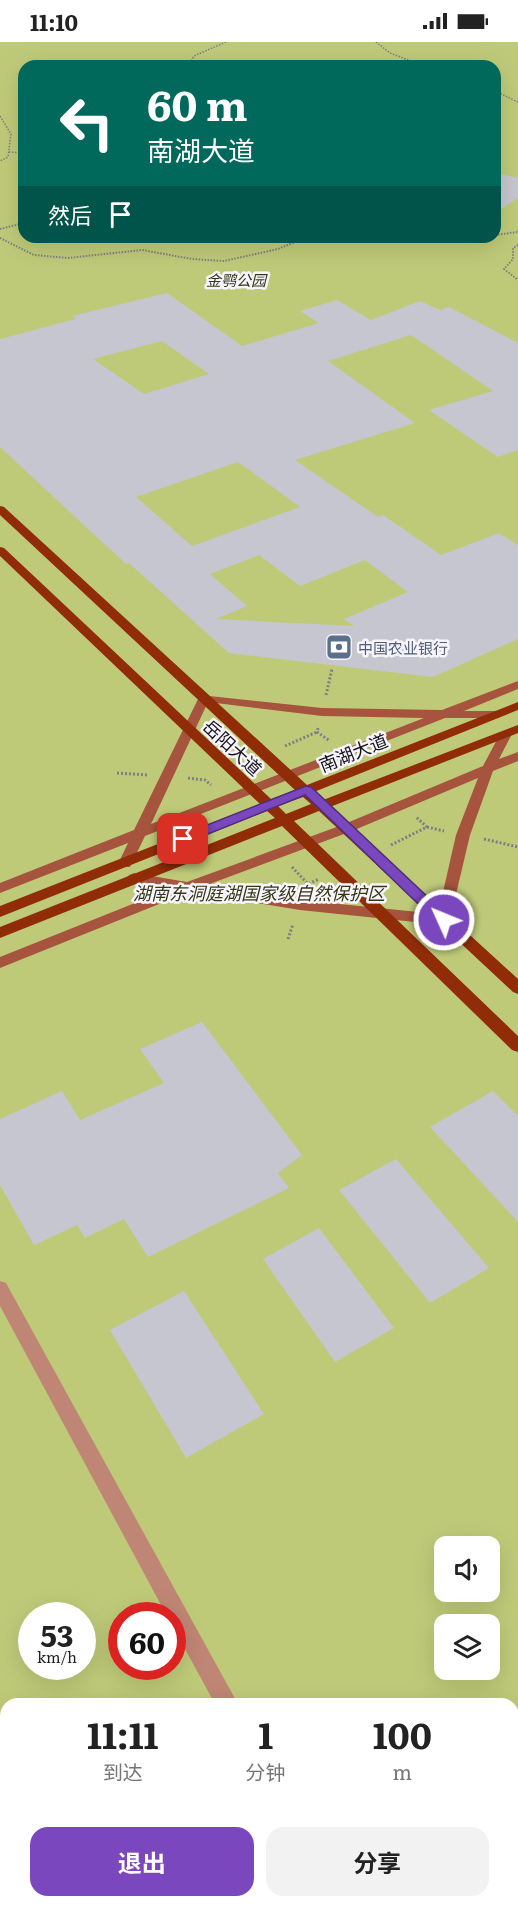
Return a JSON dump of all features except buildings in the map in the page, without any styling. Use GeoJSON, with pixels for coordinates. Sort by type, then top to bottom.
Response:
{"type":"FeatureCollection","features":[{"type":"Feature","properties":{"kind":"main road","name":"岳阳大道"},"geometry":{"type":"LineString","coordinates":[[0,509],[323,805],[518,988]]}},
{"type":"Feature","properties":{"kind":"main road","name":"岳阳大道"},"geometry":{"type":"LineString","coordinates":[[0,550],[269,804],[518,1046]]}},
{"type":"Feature","properties":{"kind":"main road"},"geometry":{"type":"LineString","coordinates":[[0,888],[518,685]]}},
{"type":"Feature","properties":{"kind":"main road"},"geometry":{"type":"LineString","coordinates":[[125,864],[204,698],[322,712],[495,715]]}},
{"type":"Feature","properties":{"kind":"main road","name":"南湖大道"},"geometry":{"type":"LineString","coordinates":[[0,912],[518,706]]}},
{"type":"Feature","properties":{"kind":"main road"},"geometry":{"type":"LineString","coordinates":[[134,878],[300,905],[444,920],[463,835],[488,768],[512,731]]}},
{"type":"Feature","properties":{"kind":"main road"},"geometry":{"type":"LineString","coordinates":[[0,933],[134,878],[512,731]]}},
{"type":"Feature","properties":{"kind":"main road"},"geometry":{"type":"LineString","coordinates":[[0,963],[190,886],[347,828],[518,756]]}},
{"type":"Feature","properties":{"kind":"street"},"geometry":{"type":"LineString","coordinates":[[0,1289],[224,1698]]}},
{"type":"Feature","properties":{"kind":"path"},"geometry":{"type":"LineString","coordinates":[[192,60],[194,56],[226,42]]}},
{"type":"Feature","properties":{"kind":"path"},"geometry":{"type":"LineString","coordinates":[[376,42],[390,53],[408,60]]}},
{"type":"Feature","properties":{"kind":"path"},"geometry":{"type":"LineString","coordinates":[[501,94],[518,102]]}},
{"type":"Feature","properties":{"kind":"path"},"geometry":{"type":"LineString","coordinates":[[0,116],[11,134],[8,157],[0,161]]}},
{"type":"Feature","properties":{"kind":"path"},"geometry":{"type":"LineString","coordinates":[[9,152],[18,153]]}},
{"type":"Feature","properties":{"kind":"path"},"geometry":{"type":"LineString","coordinates":[[0,229],[18,224]]}},
{"type":"Feature","properties":{"kind":"path"},"geometry":{"type":"LineString","coordinates":[[501,235],[518,232]]}},
{"type":"Feature","properties":{"kind":"path"},"geometry":{"type":"LineString","coordinates":[[0,238],[34,255],[68,258],[142,250],[192,259],[224,261],[278,249],[292,243]]}},
{"type":"Feature","properties":{"kind":"path"},"geometry":{"type":"LineString","coordinates":[[518,245],[513,248],[513,259],[504,269],[518,280]]}},
{"type":"Feature","properties":{"kind":"green space","name":"湖南东洞庭湖国家级自然保护区"},"geometry":{"type":"Polygon","coordinates":[[[0,42],[518,42],[518,1698],[0,1698],[0,42]]]}},
{"type":"Feature","properties":{"kind":"place","name":"中国农业银行"},"geometry":{"type":"Point","coordinates":[339,647]}},
{"type":"Feature","properties":{"kind":"route"},"geometry":{"type":"LineString","coordinates":[[183,839],[306,790],[444,920]]}},
{"type":"Feature","properties":{"kind":"park label","name":"金鹗公园"},"geometry":{"type":"Point","coordinates":[236,279]}}]}
